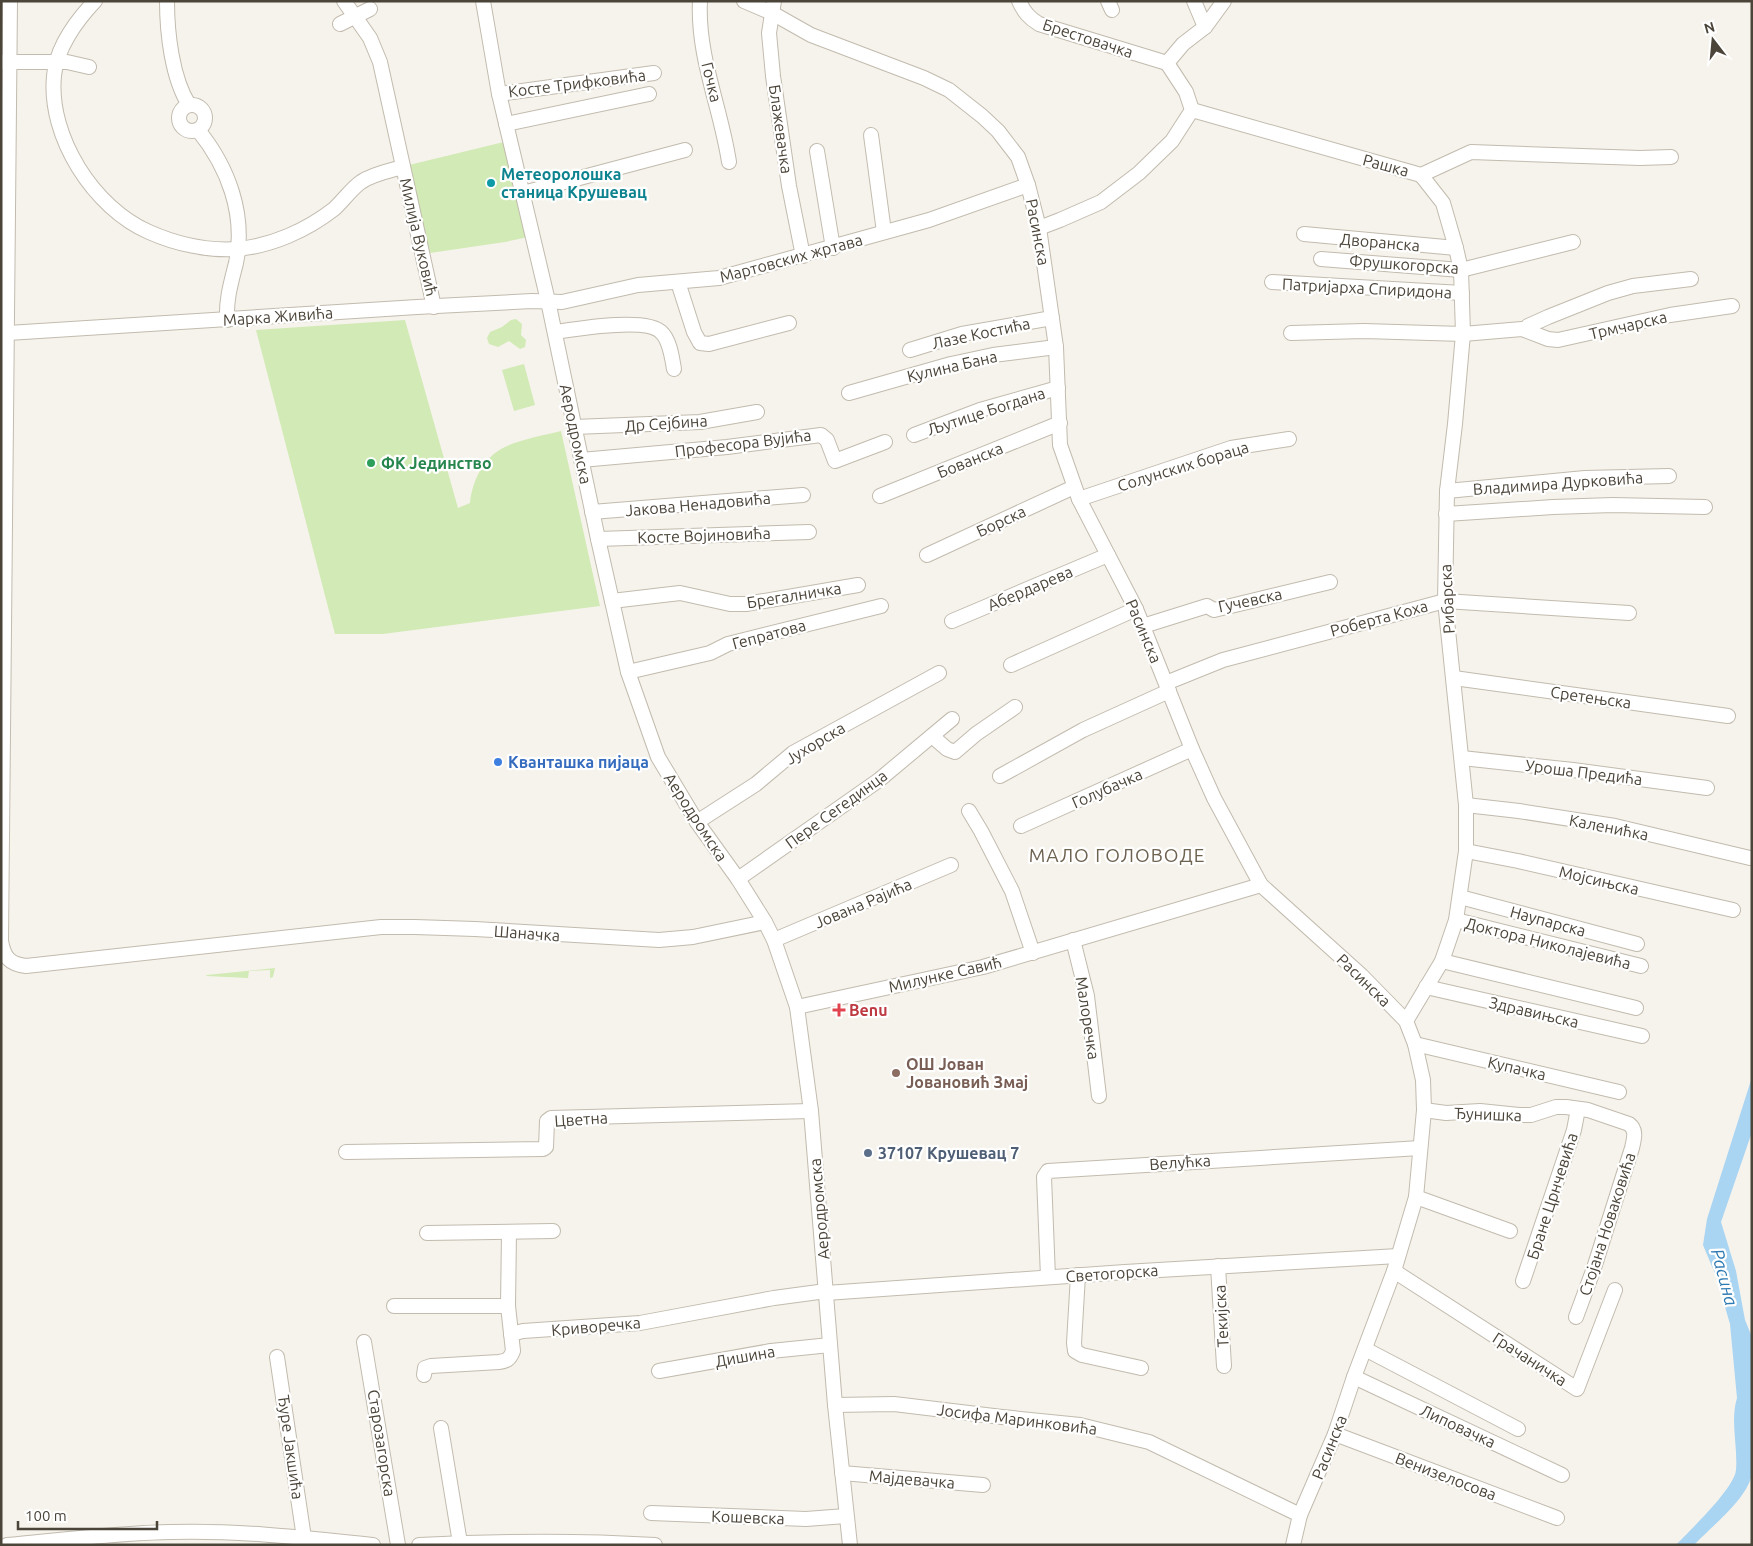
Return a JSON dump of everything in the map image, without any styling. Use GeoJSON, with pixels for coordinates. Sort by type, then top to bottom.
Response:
{"type":"FeatureCollection","features":[{"type":"Feature","properties":{"kind":"street"},"geometry":{"type":"LineString","coordinates":[[8,333],[5,62],[10,1]]}},
{"type":"Feature","properties":{"kind":"street","name":"Милија Вуковић"},"geometry":{"type":"LineString","coordinates":[[95,1],[74,27],[56,62],[54,101],[66,146],[76,165],[96,192],[117,212],[147,232],[192,246],[237,249],[269,242],[317,222],[336,207],[360,183],[373,176],[403,167]]}},
{"type":"Feature","properties":{"kind":"street"},"geometry":{"type":"LineString","coordinates":[[167,1],[167,16],[174,64],[183,97],[188,105]]}},
{"type":"Feature","properties":{"kind":"street","name":"Милија Вуковић"},"geometry":{"type":"LineString","coordinates":[[344,1],[355,15],[376,50],[434,307]]}},
{"type":"Feature","properties":{"kind":"street","name":"Аеродромска"},"geometry":{"type":"LineString","coordinates":[[483,1],[499,94],[555,332],[592,512],[628,672],[658,757],[697,822],[766,922],[797,1007],[811,1111],[824,1292],[850,1545]]}},
{"type":"Feature","properties":{"kind":"street","name":"Гочка"},"geometry":{"type":"LineString","coordinates":[[700,1],[701,38],[729,162]]}},
{"type":"Feature","properties":{"kind":"street","name":"Расинска"},"geometry":{"type":"LineString","coordinates":[[744,1],[773,7],[811,35],[915,74],[949,90],[998,131],[1018,157],[1028,184],[1039,228],[1056,347],[1060,444],[1076,493],[1136,609],[1192,749],[1214,798],[1261,885],[1362,976],[1406,1021],[1415,1044],[1423,1080],[1424,1110],[1416,1197],[1394,1272],[1354,1377],[1335,1434],[1300,1516],[1296,1544]]}},
{"type":"Feature","properties":{"kind":"street","name":"Брестовачка"},"geometry":{"type":"LineString","coordinates":[[1019,1],[1022,10],[1029,18],[1039,24],[1166,63]]}},
{"type":"Feature","properties":{"kind":"street"},"geometry":{"type":"LineString","coordinates":[[1194,1],[1205,27]]}},
{"type":"Feature","properties":{"kind":"street"},"geometry":{"type":"LineString","coordinates":[[1039,228],[1101,202],[1172,141],[1192,110],[1186,92],[1166,63],[1183,44],[1205,27],[1224,1]]}},
{"type":"Feature","properties":{"kind":"street","name":"Блажевачка"},"geometry":{"type":"LineString","coordinates":[[773,7],[769,33],[778,109],[789,186],[803,256]]}},
{"type":"Feature","properties":{"kind":"street"},"geometry":{"type":"LineString","coordinates":[[340,24],[370,9]]}},
{"type":"Feature","properties":{"kind":"street"},"geometry":{"type":"LineString","coordinates":[[5,62],[75,63],[89,67]]}},
{"type":"Feature","properties":{"kind":"street","name":"Косте Трифковића"},"geometry":{"type":"LineString","coordinates":[[499,94],[654,73]]}},
{"type":"Feature","properties":{"kind":"street"},"geometry":{"type":"LineString","coordinates":[[506,124],[649,94]]}},
{"type":"Feature","properties":{"kind":"street"},"geometry":{"type":"LineString","coordinates":[[188,105],[197,106],[205,115],[204,124],[198,130],[190,132],[179,124],[179,114],[188,105]]}},
{"type":"Feature","properties":{"kind":"street","name":"Рашка"},"geometry":{"type":"LineString","coordinates":[[1192,110],[1421,175],[1471,152],[1640,158],[1671,157]]}},
{"type":"Feature","properties":{"kind":"street"},"geometry":{"type":"LineString","coordinates":[[198,130],[210,144],[228,177],[236,212],[236,262],[228,288],[227,320]]}},
{"type":"Feature","properties":{"kind":"street"},"geometry":{"type":"LineString","coordinates":[[871,135],[884,232]]}},
{"type":"Feature","properties":{"kind":"street"},"geometry":{"type":"LineString","coordinates":[[523,193],[685,150]]}},
{"type":"Feature","properties":{"kind":"street"},"geometry":{"type":"LineString","coordinates":[[817,151],[833,248]]}},
{"type":"Feature","properties":{"kind":"street","name":"Рибарска"},"geometry":{"type":"LineString","coordinates":[[1406,1021],[1442,961],[1456,920],[1466,851],[1466,805],[1445,601],[1447,491],[1464,334],[1461,270],[1443,204],[1421,175]]}},
{"type":"Feature","properties":{"kind":"street","name":"Мартовских жртава"},"geometry":{"type":"LineString","coordinates":[[548,301],[562,302],[638,285],[719,278],[929,220],[1028,184]]}},
{"type":"Feature","properties":{"kind":"street","name":"Дворанска"},"geometry":{"type":"LineString","coordinates":[[1304,234],[1456,248]]}},
{"type":"Feature","properties":{"kind":"street","name":"Фрушкогорска"},"geometry":{"type":"LineString","coordinates":[[1321,259],[1461,270],[1573,242]]}},
{"type":"Feature","properties":{"kind":"street","name":"Трмчарска"},"geometry":{"type":"LineString","coordinates":[[1526,330],[1530,325],[1608,293],[1633,286],[1691,278]]}},
{"type":"Feature","properties":{"kind":"street"},"geometry":{"type":"LineString","coordinates":[[678,282],[700,343],[709,344],[789,323]]}},
{"type":"Feature","properties":{"kind":"street","name":"Патријарха Спиридона"},"geometry":{"type":"LineString","coordinates":[[1272,282],[1462,293]]}},
{"type":"Feature","properties":{"kind":"street","name":"Марка Живића"},"geometry":{"type":"LineString","coordinates":[[8,333],[548,301]]}},
{"type":"Feature","properties":{"kind":"street","name":"Трмчарска"},"geometry":{"type":"LineString","coordinates":[[1291,333],[1364,330],[1464,334],[1526,330],[1548,339],[1558,340],[1670,315],[1732,306]]}},
{"type":"Feature","properties":{"kind":"street","name":"Лазе Костића"},"geometry":{"type":"LineString","coordinates":[[910,350],[962,334],[1052,318]]}},
{"type":"Feature","properties":{"kind":"street"},"geometry":{"type":"LineString","coordinates":[[555,332],[627,325],[655,329],[661,332],[666,340],[674,369]]}},
{"type":"Feature","properties":{"kind":"street","name":"Шаначка"},"geometry":{"type":"LineString","coordinates":[[8,333],[2,941],[5,955],[17,965],[26,966],[340,931],[415,927],[659,940],[693,937],[766,922]]}},
{"type":"Feature","properties":{"kind":"street","name":"Кулина Бана"},"geometry":{"type":"LineString","coordinates":[[849,393],[959,362],[993,355],[1056,347]]}},
{"type":"Feature","properties":{"kind":"street","name":"Љутице Богдана"},"geometry":{"type":"LineString","coordinates":[[914,435],[980,410],[1058,388]]}},
{"type":"Feature","properties":{"kind":"street","name":"Др Сејбина"},"geometry":{"type":"LineString","coordinates":[[574,427],[700,422],[757,412]]}},
{"type":"Feature","properties":{"kind":"street","name":"Бованска"},"geometry":{"type":"LineString","coordinates":[[880,496],[1060,423]]}},
{"type":"Feature","properties":{"kind":"street","name":"Професора Вујића"},"geometry":{"type":"LineString","coordinates":[[581,460],[726,447],[821,434],[827,440],[834,461],[885,442]]}},
{"type":"Feature","properties":{"kind":"street","name":"Солунских бораца"},"geometry":{"type":"LineString","coordinates":[[1076,493],[1232,448],[1289,439]]}},
{"type":"Feature","properties":{"kind":"street","name":"Владимира Дурковића"},"geometry":{"type":"LineString","coordinates":[[1447,491],[1585,478],[1668,476]]}},
{"type":"Feature","properties":{"kind":"street","name":"Борска"},"geometry":{"type":"LineString","coordinates":[[927,555],[1076,493]]}},
{"type":"Feature","properties":{"kind":"street","name":"Јакова Ненадовића"},"geometry":{"type":"LineString","coordinates":[[592,512],[803,495]]}},
{"type":"Feature","properties":{"kind":"street"},"geometry":{"type":"LineString","coordinates":[[1446,514],[1603,505],[1705,507]]}},
{"type":"Feature","properties":{"kind":"street","name":"Косте Војиновића"},"geometry":{"type":"LineString","coordinates":[[598,539],[809,532]]}},
{"type":"Feature","properties":{"kind":"street","name":"Абердарева"},"geometry":{"type":"LineString","coordinates":[[952,621],[1108,555]]}},
{"type":"Feature","properties":{"kind":"street","name":"Гучевска"},"geometry":{"type":"LineString","coordinates":[[1143,626],[1207,606],[1214,610],[1330,582]]}},
{"type":"Feature","properties":{"kind":"street","name":"Брегалничка"},"geometry":{"type":"LineString","coordinates":[[612,601],[680,593],[724,603],[746,604],[858,585]]}},
{"type":"Feature","properties":{"kind":"street","name":"Роберта Коха"},"geometry":{"type":"LineString","coordinates":[[1000,776],[1083,730],[1223,660],[1445,601],[1629,613]]}},
{"type":"Feature","properties":{"kind":"street","name":"Гепратова"},"geometry":{"type":"LineString","coordinates":[[628,672],[710,654],[728,644],[881,606]]}},
{"type":"Feature","properties":{"kind":"street"},"geometry":{"type":"LineString","coordinates":[[1011,665],[1136,609]]}},
{"type":"Feature","properties":{"kind":"street","name":"Јухорска"},"geometry":{"type":"LineString","coordinates":[[697,822],[756,784],[793,753],[939,673]]}},
{"type":"Feature","properties":{"kind":"street","name":"Сретењска"},"geometry":{"type":"LineString","coordinates":[[1454,678],[1728,716]]}},
{"type":"Feature","properties":{"kind":"street"},"geometry":{"type":"LineString","coordinates":[[932,736],[948,749],[955,752],[976,734],[1016,707]]}},
{"type":"Feature","properties":{"kind":"street","name":"Пере Сегединца"},"geometry":{"type":"LineString","coordinates":[[738,879],[879,780],[952,719]]}},
{"type":"Feature","properties":{"kind":"street","name":"Голубачка"},"geometry":{"type":"LineString","coordinates":[[1022,826],[1192,749]]}},
{"type":"Feature","properties":{"kind":"street","name":"Уроша Предића"},"geometry":{"type":"LineString","coordinates":[[1462,758],[1573,770],[1707,788]]}},
{"type":"Feature","properties":{"kind":"street","name":"Каленићка"},"geometry":{"type":"LineString","coordinates":[[1466,805],[1615,826],[1750,858]]}},
{"type":"Feature","properties":{"kind":"street"},"geometry":{"type":"LineString","coordinates":[[969,811],[1012,891],[1033,953]]}},
{"type":"Feature","properties":{"kind":"street","name":"Мојсињска"},"geometry":{"type":"LineString","coordinates":[[1466,851],[1732,910]]}},
{"type":"Feature","properties":{"kind":"street","name":"Јована Рајића"},"geometry":{"type":"LineString","coordinates":[[774,940],[951,865]]}},
{"type":"Feature","properties":{"kind":"street","name":"Милунке Савић"},"geometry":{"type":"LineString","coordinates":[[797,1007],[941,976],[1033,953],[1261,885]]}},
{"type":"Feature","properties":{"kind":"street","name":"Наупарска"},"geometry":{"type":"LineString","coordinates":[[1460,897],[1636,944]]}},
{"type":"Feature","properties":{"kind":"street","name":"Доктора Николајевића"},"geometry":{"type":"LineString","coordinates":[[1456,920],[1640,966]]}},
{"type":"Feature","properties":{"kind":"street","name":"Малоречка"},"geometry":{"type":"LineString","coordinates":[[1074,940],[1088,996],[1098,1096]]}},
{"type":"Feature","properties":{"kind":"street"},"geometry":{"type":"LineString","coordinates":[[1442,961],[1636,1008]]}},
{"type":"Feature","properties":{"kind":"street","name":"Здравињска"},"geometry":{"type":"LineString","coordinates":[[1426,987],[1642,1036]]}},
{"type":"Feature","properties":{"kind":"street","name":"Купачка"},"geometry":{"type":"LineString","coordinates":[[1415,1044],[1619,1092]]}},
{"type":"Feature","properties":{"kind":"street","name":"Ђунишка"},"geometry":{"type":"LineString","coordinates":[[1424,1110],[1446,1113],[1480,1111],[1531,1115],[1562,1106],[1588,1110],[1629,1124],[1633,1127],[1634,1131]]}},
{"type":"Feature","properties":{"kind":"street","name":"Бране Црнчевића"},"geometry":{"type":"LineString","coordinates":[[1523,1281],[1574,1130],[1578,1109]]}},
{"type":"Feature","properties":{"kind":"street","name":"Цветна"},"geometry":{"type":"LineString","coordinates":[[346,1152],[543,1149],[546,1147],[547,1121],[551,1118],[811,1111]]}},
{"type":"Feature","properties":{"kind":"street","name":"Стојана Новаковића"},"geometry":{"type":"LineString","coordinates":[[1576,1317],[1602,1243],[1634,1140],[1634,1131]]}},
{"type":"Feature","properties":{"kind":"street","name":"Велућка"},"geometry":{"type":"LineString","coordinates":[[1048,1277],[1044,1177],[1048,1171],[1420,1148]]}},
{"type":"Feature","properties":{"kind":"street"},"geometry":{"type":"LineString","coordinates":[[1416,1197],[1510,1231]]}},
{"type":"Feature","properties":{"kind":"street"},"geometry":{"type":"LineString","coordinates":[[427,1233],[552,1231]]}},
{"type":"Feature","properties":{"kind":"street"},"geometry":{"type":"LineString","coordinates":[[424,1375],[425,1368],[431,1366],[507,1361],[511,1357],[508,1306],[509,1232]]}},
{"type":"Feature","properties":{"kind":"street","name":"Светогорска"},"geometry":{"type":"LineString","coordinates":[[824,1292],[1398,1256]]}},
{"type":"Feature","properties":{"kind":"street","name":"Текијска"},"geometry":{"type":"LineString","coordinates":[[1218,1266],[1224,1366]]}},
{"type":"Feature","properties":{"kind":"street","name":"Грачаничка"},"geometry":{"type":"LineString","coordinates":[[1394,1272],[1577,1389],[1615,1290]]}},
{"type":"Feature","properties":{"kind":"street"},"geometry":{"type":"LineString","coordinates":[[1078,1275],[1075,1351],[1082,1356],[1141,1368]]}},
{"type":"Feature","properties":{"kind":"street","name":"Криворечка"},"geometry":{"type":"LineString","coordinates":[[511,1334],[523,1331],[640,1323],[765,1299],[824,1292]]}},
{"type":"Feature","properties":{"kind":"street"},"geometry":{"type":"LineString","coordinates":[[394,1306],[508,1306]]}},
{"type":"Feature","properties":{"kind":"street","name":"Старозагорска"},"geometry":{"type":"LineString","coordinates":[[364,1342],[398,1545]]}},
{"type":"Feature","properties":{"kind":"street","name":"Дишина"},"geometry":{"type":"LineString","coordinates":[[659,1371],[771,1351],[830,1345]]}},
{"type":"Feature","properties":{"kind":"street"},"geometry":{"type":"LineString","coordinates":[[1365,1349],[1518,1429]]}},
{"type":"Feature","properties":{"kind":"street","name":"Ђуре Јакшића"},"geometry":{"type":"LineString","coordinates":[[278,1357],[304,1538]]}},
{"type":"Feature","properties":{"kind":"street","name":"Липовачка"},"geometry":{"type":"LineString","coordinates":[[1354,1377],[1562,1475]]}},
{"type":"Feature","properties":{"kind":"street","name":"Јосифа Маринковића"},"geometry":{"type":"LineString","coordinates":[[835,1405],[894,1404],[1080,1425],[1149,1442],[1300,1516]]}},
{"type":"Feature","properties":{"kind":"street"},"geometry":{"type":"LineString","coordinates":[[441,1428],[460,1543]]}},
{"type":"Feature","properties":{"kind":"street","name":"Венизелосова"},"geometry":{"type":"LineString","coordinates":[[1335,1434],[1557,1518]]}},
{"type":"Feature","properties":{"kind":"street","name":"Мајдевачка"},"geometry":{"type":"LineString","coordinates":[[842,1473],[982,1485]]}},
{"type":"Feature","properties":{"kind":"street","name":"Кошевска"},"geometry":{"type":"LineString","coordinates":[[651,1513],[806,1518],[846,1516]]}},
{"type":"Feature","properties":{"kind":"street"},"geometry":{"type":"LineString","coordinates":[[7,1545],[98,1536],[171,1532],[252,1533],[373,1545]]}},
{"type":"Feature","properties":{"kind":"street"},"geometry":{"type":"LineString","coordinates":[[419,1545],[598,1541],[655,1545]]}},
{"type":"Feature","properties":{"kind":"green space"},"geometry":{"type":"Polygon","coordinates":[[[516,139],[538,235],[430,253],[409,165],[516,139]]]}},
{"type":"Feature","properties":{"kind":"green space"},"geometry":{"type":"Polygon","coordinates":[[[516,319],[522,324],[521,335],[526,340],[525,347],[520,349],[509,341],[498,347],[489,344],[487,338],[490,332],[516,319]]]}},
{"type":"Feature","properties":{"kind":"green space"},"geometry":{"type":"Polygon","coordinates":[[[405,320],[458,508],[470,503],[473,487],[480,471],[497,451],[517,442],[561,431],[600,606],[383,634],[335,634],[256,330],[405,320]]]}},
{"type":"Feature","properties":{"kind":"green space"},"geometry":{"type":"Polygon","coordinates":[[[524,364],[535,405],[514,411],[502,370],[524,364]]]}},
{"type":"Feature","properties":{"kind":"green space"},"geometry":{"type":"Polygon","coordinates":[[[275,968],[273,977],[270,978],[270,970],[249,971],[248,978],[206,976],[207,975],[275,968]]]}},
{"type":"Feature","properties":{"kind":"water","name":"Расина"},"geometry":{"type":"Polygon","coordinates":[[[1752,1077],[1752,1132],[1721,1222],[1736,1271],[1745,1320],[1752,1337],[1752,1474],[1744,1493],[1737,1502],[1695,1544],[1676,1545],[1701,1520],[1728,1488],[1736,1470],[1734,1416],[1737,1398],[1730,1324],[1716,1276],[1703,1245],[1707,1219],[1752,1077]]]}},
{"type":"Feature","properties":{"kind":"place","name":"Метеоролошка станица Крушевац"},"geometry":{"type":"Point","coordinates":[491,183]}},
{"type":"Feature","properties":{"kind":"place","name":"ФК Јединство"},"geometry":{"type":"Point","coordinates":[371,463]}},
{"type":"Feature","properties":{"kind":"place","name":"Кванташка пијаца"},"geometry":{"type":"Point","coordinates":[498,762]}},
{"type":"Feature","properties":{"kind":"place","name":"Benu"},"geometry":{"type":"Point","coordinates":[839,1010]}},
{"type":"Feature","properties":{"kind":"place","name":"ОШ Јован Јовановић Змај"},"geometry":{"type":"Point","coordinates":[896,1073]}},
{"type":"Feature","properties":{"kind":"place","name":"37107 Крушевац 7"},"geometry":{"type":"Point","coordinates":[868,1153]}},
{"type":"Feature","properties":{"kind":"district","name":"МАЛО ГОЛОВОДЕ"},"geometry":{"type":"Point","coordinates":[1117,855]}}]}
